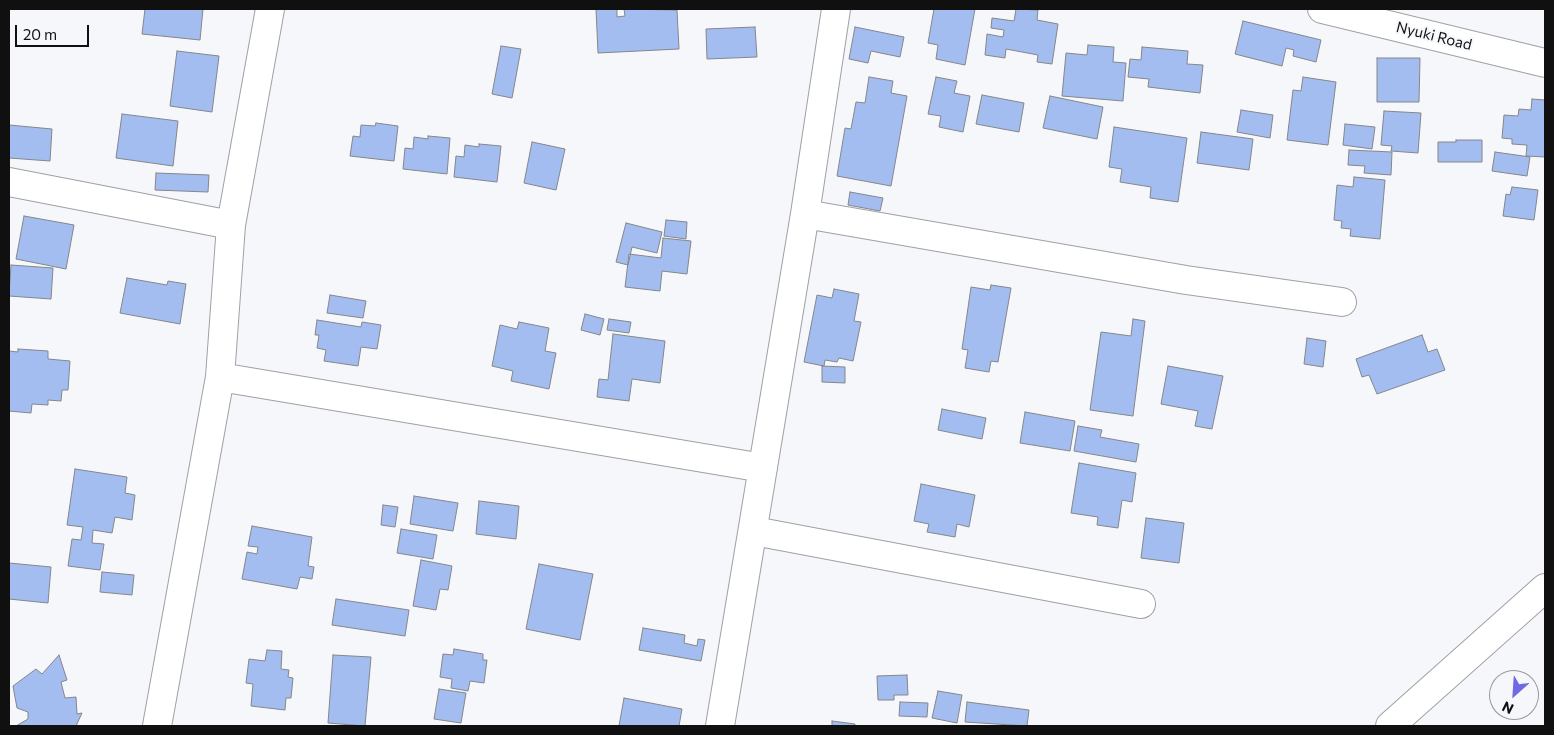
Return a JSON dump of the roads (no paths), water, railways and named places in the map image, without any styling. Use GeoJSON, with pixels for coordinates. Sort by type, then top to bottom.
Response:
{"type":"FeatureCollection","features":[{"type":"Feature","properties":{"kind":"street"},"geometry":{"type":"LineString","coordinates":[[158,726],[220,377],[232,225],[270,9]]}},
{"type":"Feature","properties":{"kind":"street"},"geometry":{"type":"LineString","coordinates":[[720,726],[754,531],[836,9]]}},
{"type":"Feature","properties":{"kind":"street","name":"Nyuki Road"},"geometry":{"type":"LineString","coordinates":[[1322,9],[1545,63]]}},
{"type":"Feature","properties":{"kind":"street"},"geometry":{"type":"LineString","coordinates":[[9,182],[232,225]]}},
{"type":"Feature","properties":{"kind":"street"},"geometry":{"type":"LineString","coordinates":[[805,214],[1186,280],[1342,302]]}},
{"type":"Feature","properties":{"kind":"street"},"geometry":{"type":"LineString","coordinates":[[220,377],[764,468]]}},
{"type":"Feature","properties":{"kind":"street"},"geometry":{"type":"LineString","coordinates":[[754,531],[1141,604]]}},
{"type":"Feature","properties":{"kind":"street"},"geometry":{"type":"LineString","coordinates":[[1390,726],[1545,588]]}}]}
